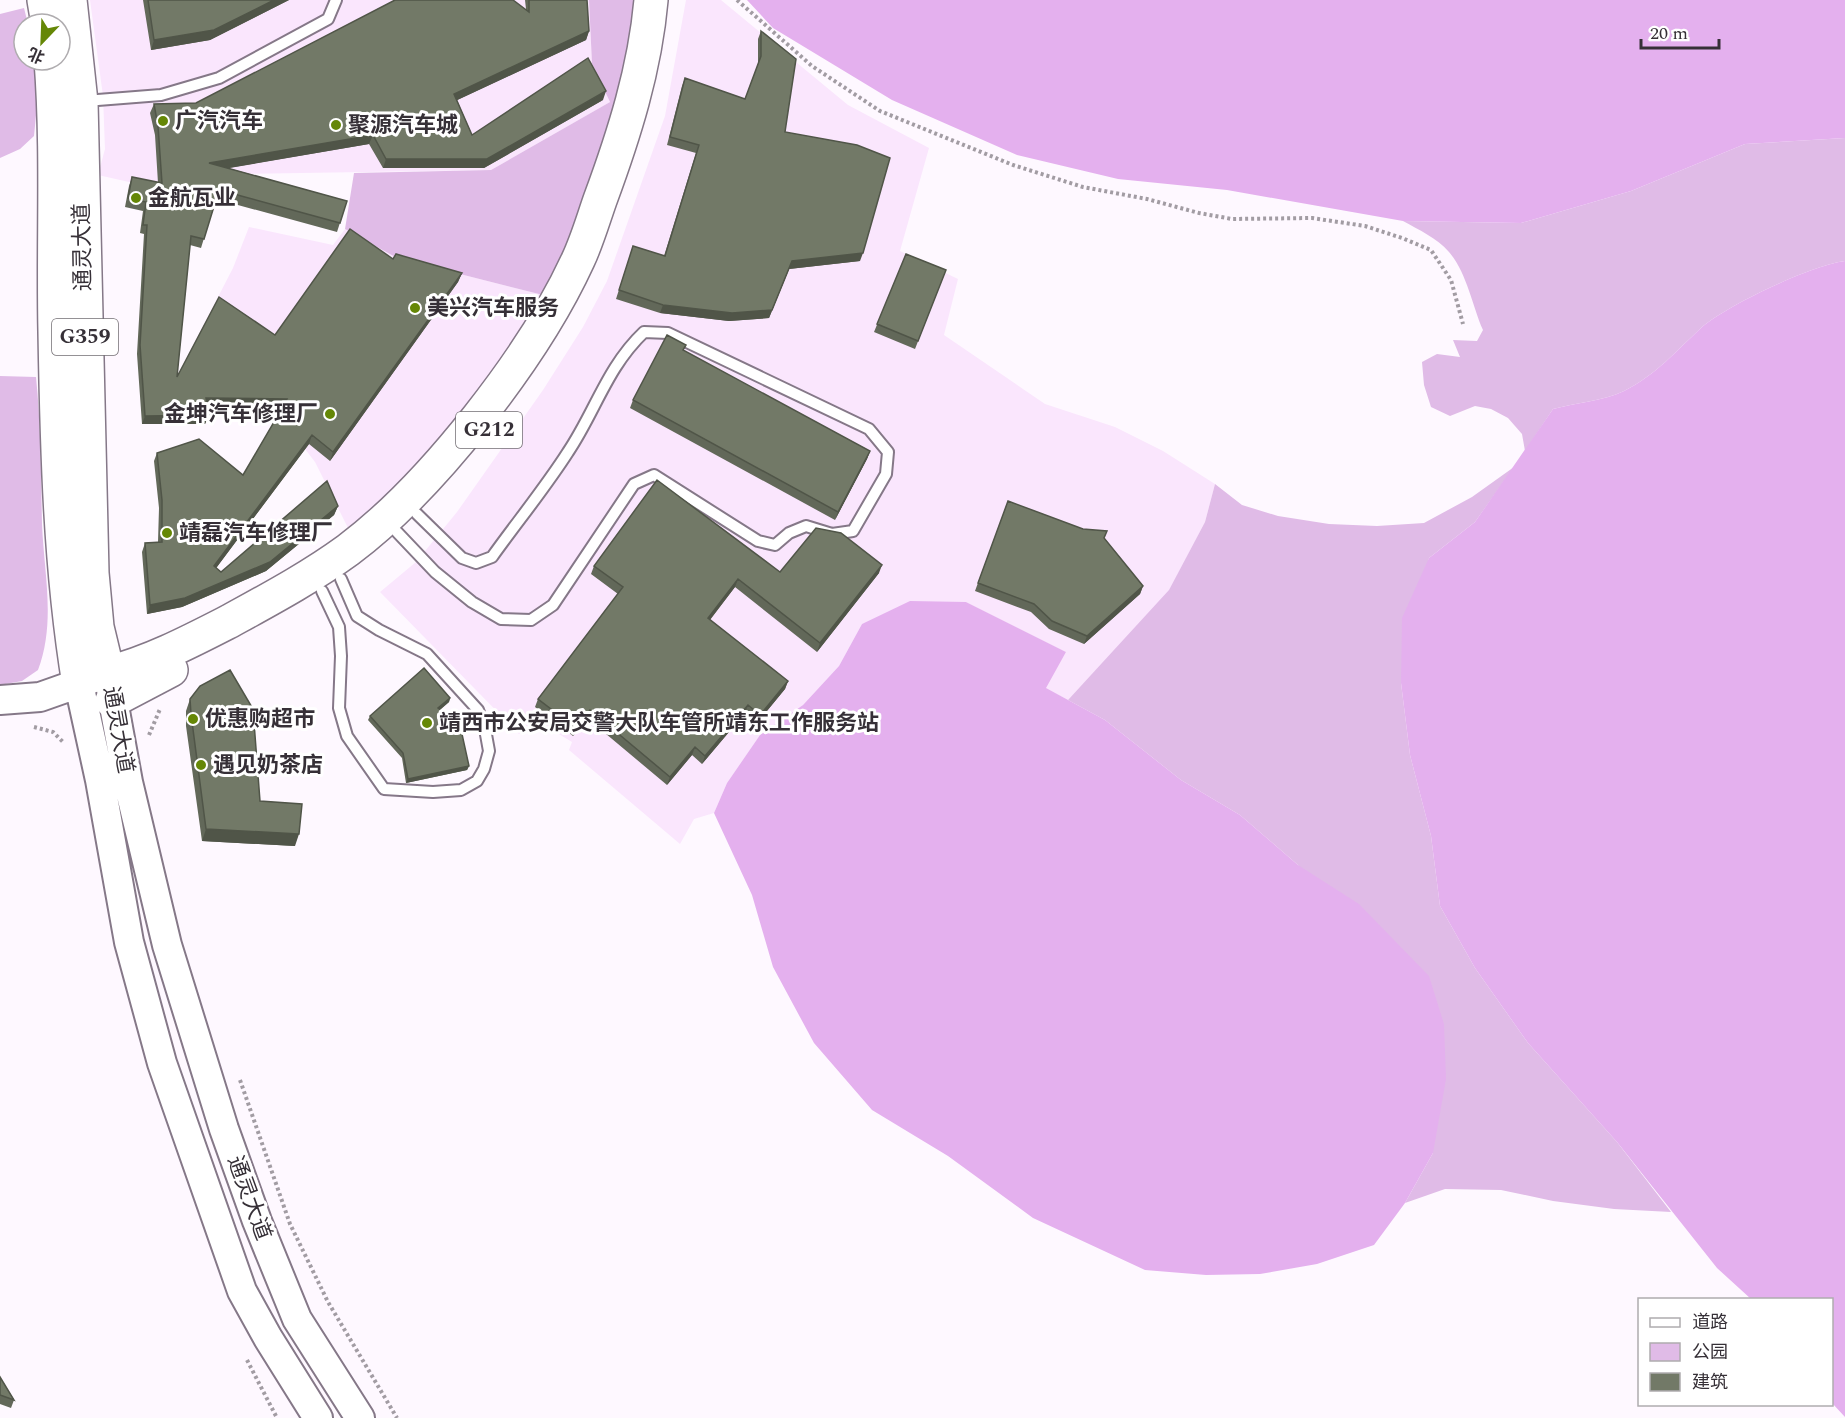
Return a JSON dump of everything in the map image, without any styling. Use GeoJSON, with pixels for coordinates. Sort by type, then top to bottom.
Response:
{"type":"FeatureCollection","features":[{"type":"Feature","properties":{"kind":"highway","name":"通灵大道"},"geometry":{"type":"LineString","coordinates":[[70,0],[81,102],[92,573],[97,627],[96,691]]}},
{"type":"Feature","properties":{"kind":"highway","name":"G212"},"geometry":{"type":"LineString","coordinates":[[96,691],[285,590],[348,550],[416,488],[462,436],[533,339],[578,262],[627,119],[647,36],[651,0]]}},
{"type":"Feature","properties":{"kind":"highway","name":"G212"},"geometry":{"type":"LineString","coordinates":[[96,691],[297,609],[376,554],[455,473],[527,383],[569,320],[601,246],[636,141],[653,84],[667,0]]}},
{"type":"Feature","properties":{"kind":"highway","name":"通灵大道"},"geometry":{"type":"LineString","coordinates":[[52,72],[56,151],[55,333],[68,616],[96,691]]}},
{"type":"Feature","properties":{"kind":"main road"},"geometry":{"type":"LineString","coordinates":[[0,700],[96,691]]}},
{"type":"Feature","properties":{"kind":"main road"},"geometry":{"type":"LineString","coordinates":[[0,718],[96,691]]}},
{"type":"Feature","properties":{"kind":"main road","name":"通灵大道"},"geometry":{"type":"LineString","coordinates":[[96,691],[129,942],[162,1063],[243,1291],[268,1338],[318,1418]]}},
{"type":"Feature","properties":{"kind":"main road","name":"通灵大道"},"geometry":{"type":"LineString","coordinates":[[96,691],[128,782],[167,945],[224,1129],[256,1221],[297,1319],[360,1418]]}},
{"type":"Feature","properties":{"kind":"lane"},"geometry":{"type":"LineString","coordinates":[[81,102],[160,94],[219,78],[328,19],[336,0]]}},
{"type":"Feature","properties":{"kind":"lane"},"geometry":{"type":"LineString","coordinates":[[644,332],[668,333],[869,429],[888,452],[886,474],[853,531],[832,534],[806,526],[789,533],[775,545],[758,541],[654,475],[634,484],[553,605],[531,620],[501,620],[472,602],[435,572],[407,523],[462,558],[476,562],[492,557],[569,451],[610,373],[626,349],[644,332]]}},
{"type":"Feature","properties":{"kind":"lane"},"geometry":{"type":"LineString","coordinates":[[332,585],[357,616],[379,630],[427,654],[478,710],[489,751],[484,769],[477,781],[461,790],[433,792],[384,789],[347,736],[339,708],[341,656],[332,585]]}},
{"type":"Feature","properties":{"kind":"path"},"geometry":{"type":"LineString","coordinates":[[737,0],[812,66],[880,111],[1013,165],[1083,187],[1232,219],[1312,218],[1365,226],[1431,250],[1451,280],[1463,324]]}},
{"type":"Feature","properties":{"kind":"path"},"geometry":{"type":"LineString","coordinates":[[148,743],[149,729],[165,698]]}},
{"type":"Feature","properties":{"kind":"path"},"geometry":{"type":"LineString","coordinates":[[237,1070],[290,1224],[328,1302],[397,1418]]}},
{"type":"Feature","properties":{"kind":"shaded area","name":"聚源汽车城"},"geometry":{"type":"Polygon","coordinates":[[[90,0],[589,0],[592,64],[610,102],[491,170],[236,174],[231,205],[98,175],[105,149],[103,96],[90,0]]]}},
{"type":"Feature","properties":{"kind":"shaded area"},"geometry":{"type":"Polygon","coordinates":[[[686,0],[721,0],[848,105],[929,148],[900,251],[958,279],[944,335],[1045,404],[1115,427],[1163,451],[1215,484],[1205,522],[1169,591],[1068,700],[1045,688],[1066,652],[966,602],[862,624],[839,666],[803,705],[760,735],[727,783],[714,813],[694,819],[680,844],[569,750],[572,742],[534,719],[519,734],[380,592],[416,562],[457,512],[543,390],[583,327],[607,281],[665,116],[686,0]]]}},
{"type":"Feature","properties":{"kind":"shaded area"},"geometry":{"type":"Polygon","coordinates":[[[747,0],[1845,0],[1845,138],[1745,144],[1631,191],[1521,223],[1403,221],[1227,190],[1118,179],[1017,155],[892,100],[773,28],[747,0]]]}},
{"type":"Feature","properties":{"kind":"shaded area"},"geometry":{"type":"Polygon","coordinates":[[[249,227],[333,245],[345,229],[397,258],[543,295],[529,323],[452,430],[350,532],[315,462],[295,436],[260,410],[212,409],[205,370],[187,372],[188,355],[233,268],[249,227]]]}},
{"type":"Feature","properties":{"kind":"shaded area"},"geometry":{"type":"Polygon","coordinates":[[[1845,261],[1845,1417],[1833,1404],[1833,1298],[1750,1298],[1717,1268],[1617,1142],[1528,1043],[1475,968],[1440,906],[1431,836],[1410,755],[1401,683],[1402,618],[1429,558],[1475,522],[1553,409],[1598,400],[1624,391],[1656,370],[1701,328],[1730,308],[1770,287],[1830,264],[1845,261]]]}},
{"type":"Feature","properties":{"kind":"shaded area"},"geometry":{"type":"Polygon","coordinates":[[[910,601],[966,602],[1066,652],[1046,688],[1105,720],[1181,780],[1240,815],[1298,865],[1359,904],[1429,976],[1444,1024],[1446,1079],[1433,1153],[1405,1203],[1374,1245],[1317,1264],[1260,1274],[1206,1275],[1145,1270],[1033,1218],[948,1156],[872,1110],[814,1043],[773,967],[752,895],[714,813],[727,783],[760,735],[803,705],[839,666],[862,624],[910,601]]]}},
{"type":"Feature","properties":{"kind":"green space"},"geometry":{"type":"Polygon","coordinates":[[[589,0],[637,0],[623,88],[574,234],[543,295],[397,258],[345,229],[354,173],[491,170],[610,102],[592,64],[589,0]]]}},
{"type":"Feature","properties":{"kind":"green space"},"geometry":{"type":"Polygon","coordinates":[[[24,8],[25,12],[12,12],[12,72],[35,72],[37,105],[34,136],[20,149],[0,158],[0,14],[24,8]]]}},
{"type":"Feature","properties":{"kind":"green space"},"geometry":{"type":"Polygon","coordinates":[[[1845,138],[1845,261],[1792,278],[1730,308],[1701,328],[1656,370],[1624,391],[1598,400],[1553,409],[1525,451],[1522,434],[1508,418],[1491,409],[1475,406],[1450,416],[1431,407],[1424,385],[1422,362],[1437,354],[1460,357],[1453,340],[1477,341],[1483,330],[1465,279],[1455,260],[1439,243],[1403,221],[1521,223],[1631,191],[1745,144],[1845,138]]]}},
{"type":"Feature","properties":{"kind":"green space"},"geometry":{"type":"Polygon","coordinates":[[[0,376],[36,377],[48,616],[38,670],[22,681],[0,685],[0,376]]]}},
{"type":"Feature","properties":{"kind":"green space"},"geometry":{"type":"Polygon","coordinates":[[[1514,467],[1475,522],[1429,558],[1401,683],[1410,755],[1431,836],[1440,906],[1475,968],[1528,1043],[1617,1142],[1671,1212],[1614,1209],[1553,1201],[1501,1190],[1445,1189],[1405,1203],[1433,1153],[1298,865],[1240,815],[1181,780],[1105,720],[1068,700],[1169,590],[1205,522],[1215,484],[1242,505],[1278,516],[1329,524],[1377,526],[1424,523],[1472,497],[1514,467]]]}},
{"type":"Feature","properties":{"kind":"building"},"geometry":{"type":"Polygon","coordinates":[[[148,0],[274,0],[214,30],[154,40],[148,0]]]}},
{"type":"Feature","properties":{"kind":"building"},"geometry":{"type":"Polygon","coordinates":[[[395,0],[513,0],[529,12],[529,0],[587,0],[589,31],[454,94],[472,135],[588,58],[606,91],[487,159],[386,159],[373,135],[209,163],[347,201],[340,223],[219,190],[204,239],[191,236],[177,377],[219,297],[275,335],[350,229],[393,259],[396,254],[462,273],[333,452],[312,435],[214,566],[221,572],[327,481],[338,506],[270,562],[185,598],[150,605],[145,543],[162,542],[162,500],[157,453],[199,439],[243,475],[278,415],[283,413],[282,408],[287,399],[206,398],[209,415],[145,416],[140,345],[147,225],[143,225],[146,202],[128,198],[132,177],[162,183],[154,104],[196,103],[395,0]]]}},
{"type":"Feature","properties":{"kind":"building"},"geometry":{"type":"Polygon","coordinates":[[[761,31],[796,59],[785,132],[857,145],[890,158],[863,253],[792,261],[772,310],[732,313],[663,305],[619,290],[633,246],[665,256],[699,145],[670,137],[685,78],[745,99],[761,56],[761,31]]]}},
{"type":"Feature","properties":{"kind":"building"},"geometry":{"type":"Polygon","coordinates":[[[906,254],[946,270],[918,341],[877,324],[906,254]]]}},
{"type":"Feature","properties":{"kind":"building"},"geometry":{"type":"Polygon","coordinates":[[[667,335],[686,345],[683,350],[870,451],[838,512],[633,400],[667,335]]]}},
{"type":"Feature","properties":{"kind":"building"},"geometry":{"type":"Polygon","coordinates":[[[657,480],[780,572],[816,528],[841,533],[882,565],[820,643],[738,579],[708,618],[788,681],[760,715],[748,705],[705,756],[695,747],[670,777],[590,710],[576,728],[538,699],[623,587],[594,566],[657,480]]]}},
{"type":"Feature","properties":{"kind":"building"},"geometry":{"type":"Polygon","coordinates":[[[1008,501],[1083,529],[1107,531],[1104,538],[1143,586],[1087,636],[1052,621],[1034,604],[978,583],[1008,501]]]}},
{"type":"Feature","properties":{"kind":"building"},"geometry":{"type":"Polygon","coordinates":[[[424,668],[450,698],[438,708],[460,725],[469,766],[408,779],[403,753],[370,716],[424,668]]]}},
{"type":"Feature","properties":{"kind":"building"},"geometry":{"type":"Polygon","coordinates":[[[230,670],[253,709],[260,801],[302,804],[299,834],[206,829],[190,699],[200,686],[230,670]]]}},
{"type":"Feature","properties":{"kind":"building"},"geometry":{"type":"Polygon","coordinates":[[[0,1377],[14,1400],[0,1395],[0,1377]]]}},
{"type":"Feature","properties":{"kind":"place","name":"广汽汽车"},"geometry":{"type":"Point","coordinates":[163,121]}},
{"type":"Feature","properties":{"kind":"place","name":"聚源汽车城"},"geometry":{"type":"Point","coordinates":[336,125]}},
{"type":"Feature","properties":{"kind":"place","name":"金航瓦业"},"geometry":{"type":"Point","coordinates":[136,198]}},
{"type":"Feature","properties":{"kind":"place","name":"美兴汽车服务"},"geometry":{"type":"Point","coordinates":[415,308]}},
{"type":"Feature","properties":{"kind":"place","name":"金坤汽车修理厂"},"geometry":{"type":"Point","coordinates":[330,414]}},
{"type":"Feature","properties":{"kind":"place","name":"靖磊汽车修理厂"},"geometry":{"type":"Point","coordinates":[167,533]}},
{"type":"Feature","properties":{"kind":"place","name":"优惠购超市"},"geometry":{"type":"Point","coordinates":[193,719]}},
{"type":"Feature","properties":{"kind":"place","name":"靖西市公安局交警大队车管所靖东工作服务站"},"geometry":{"type":"Point","coordinates":[427,723]}},
{"type":"Feature","properties":{"kind":"place","name":"遇见奶茶店"},"geometry":{"type":"Point","coordinates":[201,765]}}]}
